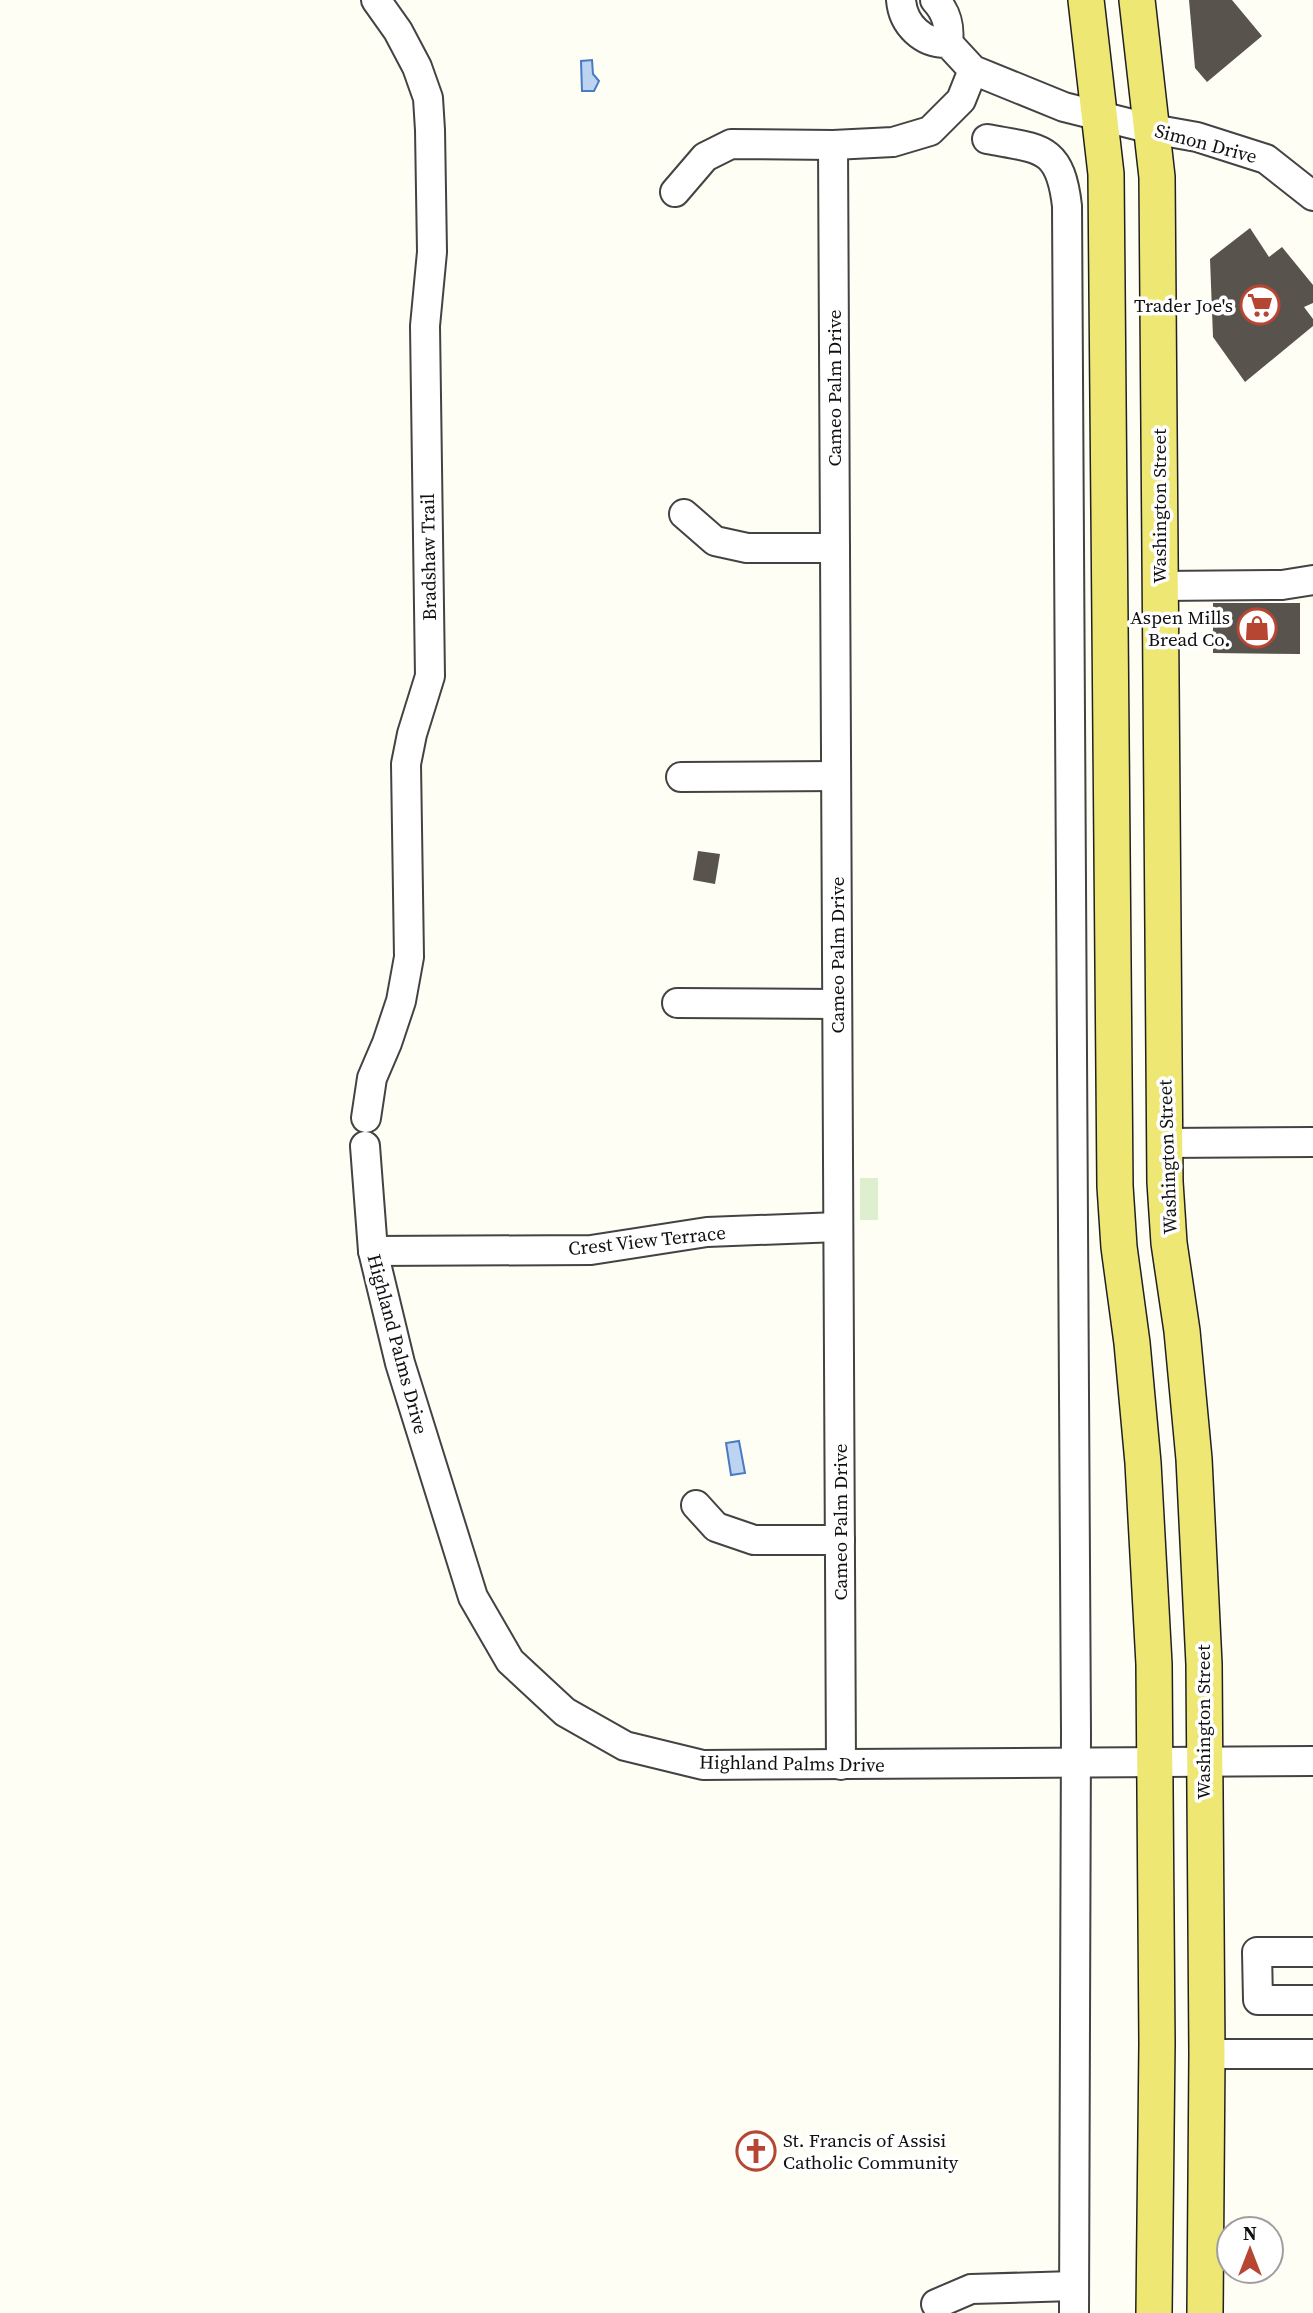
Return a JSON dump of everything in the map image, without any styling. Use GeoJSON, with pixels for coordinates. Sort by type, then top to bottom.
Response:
{"type":"FeatureCollection","features":[{"type":"Feature","properties":{"kind":"main road","name":"Washington Street"},"geometry":{"type":"LineString","coordinates":[[1086,0],[1126,122],[1157,177],[1165,1143],[1170,1242],[1182,1331],[1194,1459],[1204,1664],[1180,1762],[1157,2056],[1154,2313]]}},
{"type":"Feature","properties":{"kind":"main road","name":"Washington Street"},"geometry":{"type":"LineString","coordinates":[[1137,0],[1126,122],[1106,174],[1115,1186],[1119,1247],[1132,1343],[1144,1474],[1154,1664],[1180,1762],[1207,2054],[1205,2313]]}},
{"type":"Feature","properties":{"kind":"main road"},"geometry":{"type":"LineString","coordinates":[[1114,1085],[1145,1137],[1165,1143]]}},
{"type":"Feature","properties":{"kind":"street","name":"Bradshaw Trail"},"geometry":{"type":"LineString","coordinates":[[366,1118],[372,1078],[401,1001],[409,957],[406,764],[412,734],[430,676],[425,326],[432,252],[428,98],[418,67],[398,31],[376,0]]}},
{"type":"Feature","properties":{"kind":"street"},"geometry":{"type":"LineString","coordinates":[[675,192],[705,157],[730,144],[833,145],[893,142],[930,131],[961,100],[974,70],[947,43],[933,44],[919,35],[902,9],[901,0]]}},
{"type":"Feature","properties":{"kind":"street"},"geometry":{"type":"LineString","coordinates":[[935,0],[944,12],[949,30],[947,43]]}},
{"type":"Feature","properties":{"kind":"street","name":"Simon Drive"},"geometry":{"type":"LineString","coordinates":[[974,70],[1064,107],[1197,137],[1266,159],[1313,197]]}},
{"type":"Feature","properties":{"kind":"street"},"geometry":{"type":"LineString","coordinates":[[939,2310],[971,2289],[1074,2299],[1076,1763],[1067,206],[1064,180],[1056,162],[1040,149],[987,139]]}},
{"type":"Feature","properties":{"kind":"street","name":"Cameo Palm Drive"},"geometry":{"type":"LineString","coordinates":[[833,145],[841,1765]]}},
{"type":"Feature","properties":{"kind":"street"},"geometry":{"type":"LineString","coordinates":[[684,514],[715,541],[747,548],[835,548]]}},
{"type":"Feature","properties":{"kind":"street"},"geometry":{"type":"LineString","coordinates":[[1160,586],[1282,585],[1313,580]]}},
{"type":"Feature","properties":{"kind":"street"},"geometry":{"type":"LineString","coordinates":[[681,777],[836,776]]}},
{"type":"Feature","properties":{"kind":"street"},"geometry":{"type":"LineString","coordinates":[[677,1003],[837,1004]]}},
{"type":"Feature","properties":{"kind":"street"},"geometry":{"type":"LineString","coordinates":[[1165,1143],[1313,1142]]}},
{"type":"Feature","properties":{"kind":"street","name":"Highland Palms Drive"},"geometry":{"type":"LineString","coordinates":[[365,1146],[373,1251],[400,1363],[473,1597],[510,1661],[565,1712],[625,1746],[703,1765],[1313,1761]]}},
{"type":"Feature","properties":{"kind":"street","name":"Crest View Terrace"},"geometry":{"type":"LineString","coordinates":[[373,1251],[591,1250],[707,1232],[838,1227]]}},
{"type":"Feature","properties":{"kind":"street"},"geometry":{"type":"LineString","coordinates":[[696,1506],[716,1527],[754,1540],[839,1540]]}},
{"type":"Feature","properties":{"kind":"street"},"geometry":{"type":"LineString","coordinates":[[1313,1952],[1257,1952],[1258,2000],[1313,2000]]}},
{"type":"Feature","properties":{"kind":"street"},"geometry":{"type":"LineString","coordinates":[[1207,2054],[1313,2054]]}},
{"type":"Feature","properties":{"kind":"green space"},"geometry":{"type":"Polygon","coordinates":[[[860,1178],[878,1178],[878,1220],[860,1220],[860,1178]]]}},
{"type":"Feature","properties":{"kind":"water"},"geometry":{"type":"Polygon","coordinates":[[[592,60],[593,74],[599,81],[594,91],[582,91],[581,61],[592,60]]]}},
{"type":"Feature","properties":{"kind":"water"},"geometry":{"type":"Polygon","coordinates":[[[739,1441],[745,1473],[731,1475],[726,1443],[739,1441]]]}},
{"type":"Feature","properties":{"kind":"building"},"geometry":{"type":"Polygon","coordinates":[[[1189,0],[1232,0],[1262,36],[1207,82],[1195,68],[1189,0]]]}},
{"type":"Feature","properties":{"kind":"building","name":"Trader Joe's"},"geometry":{"type":"Polygon","coordinates":[[[1250,228],[1269,257],[1282,247],[1313,285],[1313,303],[1304,307],[1313,319],[1313,326],[1245,382],[1213,337],[1210,259],[1250,228]]]}},
{"type":"Feature","properties":{"kind":"building","name":"Aspen Mills Bread Co."},"geometry":{"type":"Polygon","coordinates":[[[1213,603],[1300,603],[1300,654],[1213,653],[1213,603]]]}},
{"type":"Feature","properties":{"kind":"building"},"geometry":{"type":"Polygon","coordinates":[[[698,851],[720,854],[715,884],[693,880],[698,851]]]}},
{"type":"Feature","properties":{"kind":"place","name":"Trader Joe's"},"geometry":{"type":"Point","coordinates":[1260,305]}},
{"type":"Feature","properties":{"kind":"place","name":"Aspen Mills Bread Co."},"geometry":{"type":"Point","coordinates":[1257,628]}},
{"type":"Feature","properties":{"kind":"place","name":"St. Francis of Assisi Catholic Community"},"geometry":{"type":"Point","coordinates":[756,2151]}}]}
